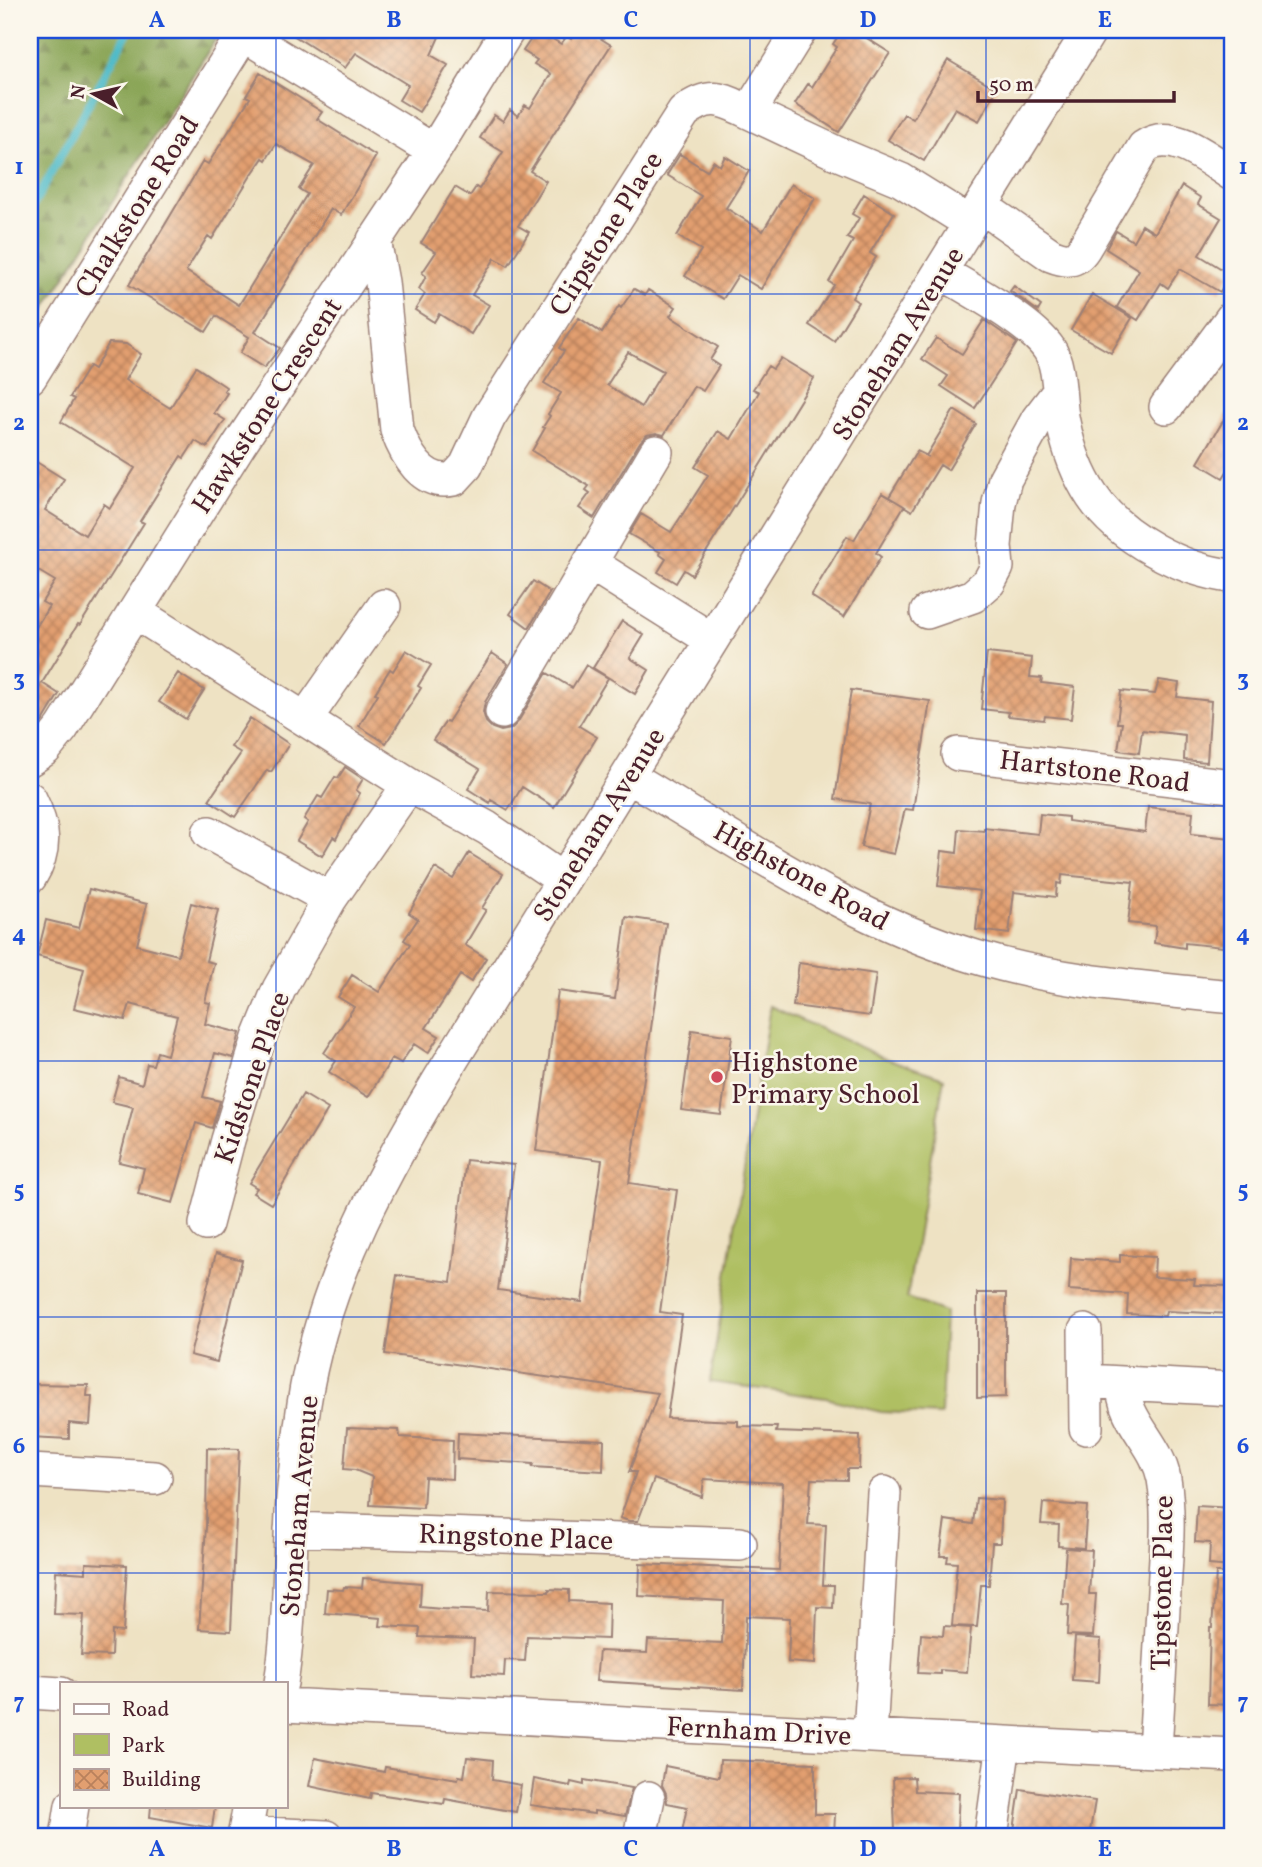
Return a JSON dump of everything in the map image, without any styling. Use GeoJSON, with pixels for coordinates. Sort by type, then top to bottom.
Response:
{"type":"FeatureCollection","features":[{"type":"Feature","properties":{"kind":"street","name":"Hawkstone Crescent"},"geometry":{"type":"LineString","coordinates":[[135,612],[239,445],[434,151],[508,30]]}},
{"type":"Feature","properties":{"kind":"street"},"geometry":{"type":"LineString","coordinates":[[800,30],[749,112],[975,215],[1051,255],[1073,259],[1084,248],[1144,147],[1158,139],[1184,145],[1232,174]]}},
{"type":"Feature","properties":{"kind":"street","name":"Stoneham Avenue"},"geometry":{"type":"LineString","coordinates":[[281,1682],[287,1645],[295,1472],[305,1400],[323,1324],[347,1255],[396,1152],[1090,30]]}},
{"type":"Feature","properties":{"kind":"street","name":"Chalkstone Road"},"geometry":{"type":"LineString","coordinates":[[30,377],[244,32],[434,151]]}},
{"type":"Feature","properties":{"kind":"street","name":"Clipstone Place"},"geometry":{"type":"LineString","coordinates":[[374,240],[382,282],[397,430],[412,461],[435,480],[454,478],[466,466],[489,417],[684,112],[695,103],[713,98],[730,102],[749,112]]}},
{"type":"Feature","properties":{"kind":"street"},"geometry":{"type":"LineString","coordinates":[[941,272],[1040,338],[1054,358],[1063,423],[1077,467],[1092,496],[1110,517],[1136,537],[1185,565],[1210,574],[1232,576]]}},
{"type":"Feature","properties":{"kind":"street"},"geometry":{"type":"LineString","coordinates":[[1166,407],[1232,318]]}},
{"type":"Feature","properties":{"kind":"street"},"geometry":{"type":"LineString","coordinates":[[927,612],[973,596],[989,582],[997,567],[995,546],[999,503],[1005,479],[1038,419],[1058,393]]}},
{"type":"Feature","properties":{"kind":"street"},"geometry":{"type":"LineString","coordinates":[[502,712],[656,452]]}},
{"type":"Feature","properties":{"kind":"street"},"geometry":{"type":"LineString","coordinates":[[590,563],[712,640]]}},
{"type":"Feature","properties":{"kind":"street"},"geometry":{"type":"LineString","coordinates":[[306,718],[384,606]]}},
{"type":"Feature","properties":{"kind":"street"},"geometry":{"type":"LineString","coordinates":[[30,759],[45,749],[62,728],[135,612],[409,785],[487,828],[563,880]]}},
{"type":"Feature","properties":{"kind":"street","name":"Hartstone Road"},"geometry":{"type":"LineString","coordinates":[[958,754],[1232,786]]}},
{"type":"Feature","properties":{"kind":"street","name":"Highstone Road"},"geometry":{"type":"LineString","coordinates":[[628,776],[848,906],[964,953],[1038,972],[1232,997]]}},
{"type":"Feature","properties":{"kind":"street","name":"Kidstone Place"},"geometry":{"type":"LineString","coordinates":[[206,1224],[228,1140],[265,1020],[288,972],[330,899],[409,785]]}},
{"type":"Feature","properties":{"kind":"street"},"geometry":{"type":"LineString","coordinates":[[30,799],[42,825],[42,841],[40,854],[30,877]]}},
{"type":"Feature","properties":{"kind":"street"},"geometry":{"type":"LineString","coordinates":[[209,833],[330,899]]}},
{"type":"Feature","properties":{"kind":"street"},"geometry":{"type":"LineString","coordinates":[[1085,1331],[1086,1428]]}},
{"type":"Feature","properties":{"kind":"street"},"geometry":{"type":"LineString","coordinates":[[1086,1381],[1232,1389]]}},
{"type":"Feature","properties":{"kind":"street","name":"Tipstone Place"},"geometry":{"type":"LineString","coordinates":[[1123,1383],[1123,1398],[1128,1412],[1158,1461],[1165,1488],[1166,1561],[1155,1751]]}},
{"type":"Feature","properties":{"kind":"street"},"geometry":{"type":"LineString","coordinates":[[30,1471],[155,1478]]}},
{"type":"Feature","properties":{"kind":"street"},"geometry":{"type":"LineString","coordinates":[[870,1736],[884,1493]]}},
{"type":"Feature","properties":{"kind":"street","name":"Ringstone Place"},"geometry":{"type":"LineString","coordinates":[[291,1529],[740,1544]]}},
{"type":"Feature","properties":{"kind":"street"},"geometry":{"type":"LineString","coordinates":[[30,1692],[60,1694]]}},
{"type":"Feature","properties":{"kind":"street","name":"Fernham Drive"},"geometry":{"type":"LineString","coordinates":[[287,1705],[1232,1755]]}},
{"type":"Feature","properties":{"kind":"street"},"geometry":{"type":"LineString","coordinates":[[991,1837],[1004,1743]]}},
{"type":"Feature","properties":{"kind":"street"},"geometry":{"type":"LineString","coordinates":[[640,1837],[648,1798]]}},
{"type":"Feature","properties":{"kind":"street"},"geometry":{"type":"LineString","coordinates":[[67,1837],[72,1808]]}},
{"type":"Feature","properties":{"kind":"street"},"geometry":{"type":"LineString","coordinates":[[246,1825],[326,1837]]}},
{"type":"Feature","properties":{"kind":"green space"},"geometry":{"type":"Polygon","coordinates":[[[30,30],[220,30],[30,332],[30,30]]]}},
{"type":"Feature","properties":{"kind":"green space"},"geometry":{"type":"Polygon","coordinates":[[[770,1006],[882,1057],[944,1078],[907,1298],[945,1312],[941,1415],[881,1412],[826,1398],[710,1382],[770,1006]]]}},
{"type":"Feature","properties":{"kind":"building"},"geometry":{"type":"Polygon","coordinates":[[[285,30],[442,30],[431,55],[448,65],[419,112],[399,100],[408,85],[356,53],[345,68],[285,30]]]}},
{"type":"Feature","properties":{"kind":"building"},"geometry":{"type":"Polygon","coordinates":[[[537,30],[561,44],[567,36],[571,39],[577,30],[587,30],[611,45],[530,171],[546,181],[518,226],[529,232],[508,266],[495,258],[472,295],[489,305],[471,334],[439,314],[434,322],[415,310],[425,294],[419,289],[426,276],[422,273],[436,252],[421,243],[455,187],[470,196],[476,187],[479,189],[503,152],[480,138],[494,115],[503,121],[510,110],[518,116],[525,105],[530,108],[551,74],[534,64],[537,60],[523,51],[537,30]]]}},
{"type":"Feature","properties":{"kind":"building"},"geometry":{"type":"Polygon","coordinates":[[[842,30],[854,30],[890,53],[839,132],[795,104],[808,84],[812,87],[837,47],[833,44],[842,30]]]}},
{"type":"Feature","properties":{"kind":"building"},"geometry":{"type":"Polygon","coordinates":[[[948,60],[997,89],[979,121],[955,108],[924,161],[888,140],[904,114],[913,119],[948,60]]]}},
{"type":"Feature","properties":{"kind":"building"},"geometry":{"type":"Polygon","coordinates":[[[260,73],[322,112],[317,119],[376,156],[341,215],[331,209],[255,332],[280,348],[264,368],[240,353],[249,337],[216,316],[206,332],[129,285],[203,161],[208,164],[250,98],[246,96],[260,73]],[[276,144],[250,177],[212,239],[208,236],[186,271],[239,305],[307,194],[299,189],[314,165],[276,144]]]}},
{"type":"Feature","properties":{"kind":"building"},"geometry":{"type":"Polygon","coordinates":[[[680,154],[707,171],[713,161],[720,166],[725,156],[749,171],[726,208],[763,231],[791,184],[815,198],[761,289],[738,275],[723,299],[685,276],[701,250],[677,236],[701,196],[667,175],[680,154]]]}},
{"type":"Feature","properties":{"kind":"building"},"geometry":{"type":"Polygon","coordinates":[[[1182,186],[1201,198],[1198,204],[1221,218],[1199,255],[1230,274],[1220,292],[1180,269],[1168,288],[1161,283],[1138,320],[1117,307],[1139,270],[1106,249],[1116,231],[1133,241],[1142,225],[1155,233],[1182,186]]]}},
{"type":"Feature","properties":{"kind":"building"},"geometry":{"type":"Polygon","coordinates":[[[864,194],[894,213],[870,253],[876,257],[852,298],[858,302],[834,341],[809,325],[834,285],[829,282],[853,241],[847,238],[859,218],[852,214],[864,194]]]}},
{"type":"Feature","properties":{"kind":"building"},"geometry":{"type":"Polygon","coordinates":[[[1014,286],[1041,306],[1038,311],[1010,291],[1014,286]]]}},
{"type":"Feature","properties":{"kind":"building"},"geometry":{"type":"Polygon","coordinates":[[[634,289],[645,295],[648,290],[676,307],[670,316],[718,347],[710,360],[719,366],[703,391],[694,386],[664,435],[647,435],[640,442],[594,518],[579,508],[590,493],[586,490],[589,486],[532,451],[545,428],[543,427],[550,416],[548,414],[561,393],[544,383],[564,351],[559,348],[579,318],[602,333],[619,306],[621,308],[634,289]],[[628,352],[607,385],[641,407],[663,371],[628,352]]]}},
{"type":"Feature","properties":{"kind":"building"},"geometry":{"type":"Polygon","coordinates":[[[1092,294],[1132,318],[1111,353],[1071,330],[1092,294]]]}},
{"type":"Feature","properties":{"kind":"building"},"geometry":{"type":"Polygon","coordinates":[[[984,320],[1017,343],[975,408],[941,386],[948,376],[922,359],[936,338],[962,354],[984,320]]]}},
{"type":"Feature","properties":{"kind":"building"},"geometry":{"type":"Polygon","coordinates":[[[109,343],[126,344],[141,354],[125,380],[170,408],[196,367],[226,387],[224,391],[227,393],[214,413],[225,420],[207,448],[195,441],[184,458],[181,456],[140,521],[144,523],[42,683],[59,694],[43,721],[30,736],[30,637],[49,606],[42,602],[55,581],[30,566],[30,458],[64,479],[45,510],[85,535],[104,504],[110,508],[135,468],[61,422],[74,399],[70,397],[89,366],[94,369],[109,343]]]}},
{"type":"Feature","properties":{"kind":"building"},"geometry":{"type":"Polygon","coordinates":[[[781,358],[814,378],[692,575],[684,570],[676,583],[658,572],[666,559],[660,552],[629,534],[641,514],[671,532],[708,475],[695,467],[718,431],[731,439],[759,392],[753,389],[768,366],[773,369],[781,358]]]}},
{"type":"Feature","properties":{"kind":"building"},"geometry":{"type":"Polygon","coordinates":[[[1232,406],[1232,463],[1223,478],[1198,463],[1232,406]]]}},
{"type":"Feature","properties":{"kind":"building"},"geometry":{"type":"Polygon","coordinates":[[[954,410],[976,424],[948,470],[940,465],[912,511],[889,497],[917,451],[926,456],[954,410]]]}},
{"type":"Feature","properties":{"kind":"building"},"geometry":{"type":"Polygon","coordinates":[[[882,493],[904,506],[876,553],[881,557],[844,617],[811,596],[847,536],[854,540],[882,493]]]}},
{"type":"Feature","properties":{"kind":"building"},"geometry":{"type":"Polygon","coordinates":[[[533,581],[550,592],[529,628],[510,614],[533,581]]]}},
{"type":"Feature","properties":{"kind":"building"},"geometry":{"type":"Polygon","coordinates":[[[622,621],[644,635],[630,658],[649,670],[635,694],[593,668],[622,621]]]}},
{"type":"Feature","properties":{"kind":"building"},"geometry":{"type":"Polygon","coordinates":[[[406,650],[431,665],[418,686],[421,688],[386,743],[359,726],[378,694],[375,693],[406,650]]]}},
{"type":"Feature","properties":{"kind":"building"},"geometry":{"type":"Polygon","coordinates":[[[492,653],[508,664],[485,702],[483,712],[486,722],[501,731],[511,729],[518,722],[547,673],[572,688],[586,665],[608,678],[579,726],[597,737],[554,807],[522,787],[508,810],[491,800],[490,803],[468,789],[480,769],[433,740],[446,721],[448,722],[492,653]]]}},
{"type":"Feature","properties":{"kind":"building"},"geometry":{"type":"Polygon","coordinates":[[[987,653],[1032,658],[1030,677],[1042,678],[1041,683],[1075,687],[1071,719],[1045,716],[1044,720],[1008,716],[1009,712],[981,709],[987,653]]]}},
{"type":"Feature","properties":{"kind":"building"},"geometry":{"type":"Polygon","coordinates":[[[178,673],[204,690],[186,719],[159,702],[178,673]]]}},
{"type":"Feature","properties":{"kind":"building"},"geometry":{"type":"Polygon","coordinates":[[[1159,680],[1179,683],[1177,697],[1211,701],[1207,762],[1184,760],[1185,735],[1142,730],[1139,753],[1118,750],[1122,723],[1117,723],[1121,691],[1155,694],[1159,680]]]}},
{"type":"Feature","properties":{"kind":"building"},"geometry":{"type":"Polygon","coordinates":[[[851,690],[930,701],[913,810],[905,809],[894,854],[861,847],[870,804],[835,799],[851,690]]]}},
{"type":"Feature","properties":{"kind":"building"},"geometry":{"type":"Polygon","coordinates":[[[250,718],[289,744],[271,772],[267,770],[235,817],[209,800],[241,753],[231,747],[250,718]]]}},
{"type":"Feature","properties":{"kind":"building"},"geometry":{"type":"Polygon","coordinates":[[[345,767],[363,779],[356,790],[360,793],[336,839],[333,837],[322,856],[297,841],[308,822],[304,819],[318,796],[322,798],[345,767]]]}},
{"type":"Feature","properties":{"kind":"building"},"geometry":{"type":"Polygon","coordinates":[[[1148,807],[1193,812],[1191,834],[1232,838],[1232,948],[1185,943],[1185,948],[1154,943],[1156,926],[1128,923],[1133,882],[1062,875],[1061,884],[1057,883],[1056,897],[1014,892],[1009,934],[976,930],[980,891],[938,886],[942,851],[957,853],[959,829],[984,831],[984,828],[1038,834],[1040,814],[1068,817],[1068,821],[1145,832],[1148,807]]]}},
{"type":"Feature","properties":{"kind":"building"},"geometry":{"type":"Polygon","coordinates":[[[469,853],[503,874],[482,908],[486,910],[465,945],[486,958],[471,982],[460,975],[426,1028],[439,1036],[428,1053],[414,1044],[401,1063],[392,1058],[368,1097],[329,1072],[336,1061],[324,1053],[354,1007],[338,997],[352,975],[379,992],[410,944],[404,940],[418,919],[409,913],[435,868],[453,879],[469,853]]]}},
{"type":"Feature","properties":{"kind":"building"},"geometry":{"type":"Polygon","coordinates":[[[89,889],[147,904],[137,945],[178,955],[191,903],[218,910],[206,961],[214,963],[205,1002],[210,1003],[205,1024],[240,1033],[233,1058],[215,1053],[203,1097],[220,1101],[212,1128],[196,1123],[173,1203],[138,1194],[144,1168],[119,1162],[133,1107],[112,1102],[119,1077],[142,1084],[147,1064],[153,1065],[157,1052],[167,1055],[177,1016],[130,1004],[125,1020],[74,1008],[84,969],[37,956],[46,920],[79,928],[89,889]]]}},
{"type":"Feature","properties":{"kind":"building"},"geometry":{"type":"Polygon","coordinates":[[[626,917],[666,923],[629,1183],[677,1190],[660,1312],[682,1315],[667,1418],[738,1421],[738,1426],[777,1427],[776,1432],[860,1435],[859,1469],[847,1469],[847,1480],[811,1479],[808,1524],[826,1525],[823,1585],[834,1585],[833,1608],[817,1607],[815,1664],[788,1662],[790,1618],[746,1616],[743,1690],[596,1681],[599,1651],[647,1653],[648,1640],[722,1643],[724,1601],[639,1596],[640,1564],[779,1570],[783,1483],[704,1479],[702,1497],[654,1479],[638,1521],[629,1521],[620,1518],[636,1472],[629,1472],[658,1393],[385,1354],[397,1275],[451,1282],[466,1160],[514,1165],[498,1290],[582,1302],[602,1160],[536,1151],[558,991],[615,999],[626,917]]]}},
{"type":"Feature","properties":{"kind":"building"},"geometry":{"type":"Polygon","coordinates":[[[799,963],[876,974],[870,1016],[793,1006],[799,963]]]}},
{"type":"Feature","properties":{"kind":"building"},"geometry":{"type":"Polygon","coordinates":[[[692,1030],[732,1036],[721,1115],[681,1110],[692,1030]]]}},
{"type":"Feature","properties":{"kind":"building"},"geometry":{"type":"Polygon","coordinates":[[[303,1094],[328,1109],[271,1204],[253,1193],[257,1188],[249,1183],[303,1094]]]}},
{"type":"Feature","properties":{"kind":"building"},"geometry":{"type":"Polygon","coordinates":[[[216,1253],[242,1260],[217,1362],[190,1355],[216,1253]]]}},
{"type":"Feature","properties":{"kind":"building"},"geometry":{"type":"Polygon","coordinates":[[[1120,1255],[1155,1257],[1154,1277],[1195,1279],[1194,1285],[1232,1286],[1232,1314],[1166,1311],[1165,1316],[1127,1314],[1128,1294],[1069,1290],[1071,1258],[1120,1262],[1120,1255]]]}},
{"type":"Feature","properties":{"kind":"building"},"geometry":{"type":"Polygon","coordinates":[[[977,1293],[1006,1293],[1006,1397],[977,1398],[977,1293]]]}},
{"type":"Feature","properties":{"kind":"building"},"geometry":{"type":"Polygon","coordinates":[[[30,1384],[88,1385],[87,1396],[92,1396],[90,1425],[69,1423],[69,1439],[30,1437],[30,1384]]]}},
{"type":"Feature","properties":{"kind":"building"},"geometry":{"type":"Polygon","coordinates":[[[347,1428],[399,1430],[400,1437],[453,1440],[452,1479],[425,1477],[423,1508],[370,1505],[372,1477],[344,1469],[347,1428]]]}},
{"type":"Feature","properties":{"kind":"building"},"geometry":{"type":"Polygon","coordinates":[[[458,1433],[604,1440],[603,1471],[457,1459],[458,1433]]]}},
{"type":"Feature","properties":{"kind":"building"},"geometry":{"type":"Polygon","coordinates":[[[207,1448],[239,1449],[231,1631],[199,1629],[206,1527],[207,1448]]]}},
{"type":"Feature","properties":{"kind":"building"},"geometry":{"type":"Polygon","coordinates":[[[976,1498],[1002,1500],[1000,1543],[992,1543],[989,1585],[981,1585],[977,1627],[952,1626],[957,1563],[947,1562],[948,1556],[940,1556],[945,1520],[973,1524],[976,1498]]]}},
{"type":"Feature","properties":{"kind":"building"},"geometry":{"type":"Polygon","coordinates":[[[1043,1503],[1087,1506],[1084,1548],[1058,1546],[1059,1525],[1041,1524],[1043,1503]]]}},
{"type":"Feature","properties":{"kind":"building"},"geometry":{"type":"Polygon","coordinates":[[[1197,1506],[1232,1508],[1232,1567],[1209,1565],[1210,1543],[1195,1542],[1197,1506]]]}},
{"type":"Feature","properties":{"kind":"building"},"geometry":{"type":"Polygon","coordinates":[[[1066,1548],[1092,1550],[1089,1594],[1096,1594],[1093,1636],[1067,1635],[1069,1605],[1062,1604],[1066,1548]]]}},
{"type":"Feature","properties":{"kind":"building"},"geometry":{"type":"Polygon","coordinates":[[[86,1563],[127,1565],[123,1632],[112,1631],[111,1656],[81,1655],[84,1615],[54,1614],[56,1571],[86,1573],[86,1563]]]}},
{"type":"Feature","properties":{"kind":"building"},"geometry":{"type":"Polygon","coordinates":[[[1216,1573],[1232,1573],[1232,1705],[1208,1704],[1210,1627],[1216,1573]]]}},
{"type":"Feature","properties":{"kind":"building"},"geometry":{"type":"Polygon","coordinates":[[[363,1578],[421,1583],[420,1607],[442,1609],[488,1611],[489,1591],[569,1590],[569,1601],[609,1603],[608,1639],[527,1636],[525,1661],[505,1660],[504,1676],[472,1674],[474,1639],[419,1637],[420,1628],[380,1626],[381,1618],[325,1613],[327,1589],[362,1588],[363,1578]]]}},
{"type":"Feature","properties":{"kind":"building"},"geometry":{"type":"Polygon","coordinates":[[[944,1626],[971,1628],[967,1672],[940,1670],[940,1674],[918,1673],[921,1634],[943,1636],[944,1626]]]}},
{"type":"Feature","properties":{"kind":"building"},"geometry":{"type":"Polygon","coordinates":[[[1075,1637],[1101,1639],[1099,1682],[1072,1680],[1075,1637]]]}},
{"type":"Feature","properties":{"kind":"building"},"geometry":{"type":"Polygon","coordinates":[[[467,1757],[493,1760],[492,1780],[521,1785],[516,1812],[445,1799],[444,1804],[371,1793],[370,1799],[309,1786],[315,1758],[384,1772],[385,1767],[458,1779],[459,1776],[464,1777],[467,1757]]]}},
{"type":"Feature","properties":{"kind":"building"},"geometry":{"type":"Polygon","coordinates":[[[720,1760],[815,1763],[815,1814],[835,1814],[834,1837],[770,1837],[769,1832],[709,1831],[708,1837],[681,1837],[687,1807],[667,1803],[662,1785],[665,1766],[719,1777],[720,1760]]]}},
{"type":"Feature","properties":{"kind":"building"},"geometry":{"type":"Polygon","coordinates":[[[914,1777],[915,1791],[959,1793],[957,1830],[895,1831],[893,1778],[914,1777]]]}},
{"type":"Feature","properties":{"kind":"building"},"geometry":{"type":"Polygon","coordinates":[[[534,1779],[570,1786],[571,1782],[584,1785],[584,1780],[632,1788],[625,1816],[594,1811],[594,1814],[530,1805],[534,1779]]]}},
{"type":"Feature","properties":{"kind":"building"},"geometry":{"type":"Polygon","coordinates":[[[1020,1789],[1095,1801],[1089,1837],[1013,1837],[1020,1789]]]}},
{"type":"Feature","properties":{"kind":"building"},"geometry":{"type":"Polygon","coordinates":[[[151,1808],[215,1808],[212,1828],[150,1817],[151,1808]]]}},
{"type":"Feature","properties":{"kind":"waterway"},"geometry":{"type":"LineString","coordinates":[[30,212],[129,30]]}},
{"type":"Feature","properties":{"kind":"place","name":"Highstone Primary School"},"geometry":{"type":"Point","coordinates":[717,1077]}}]}
